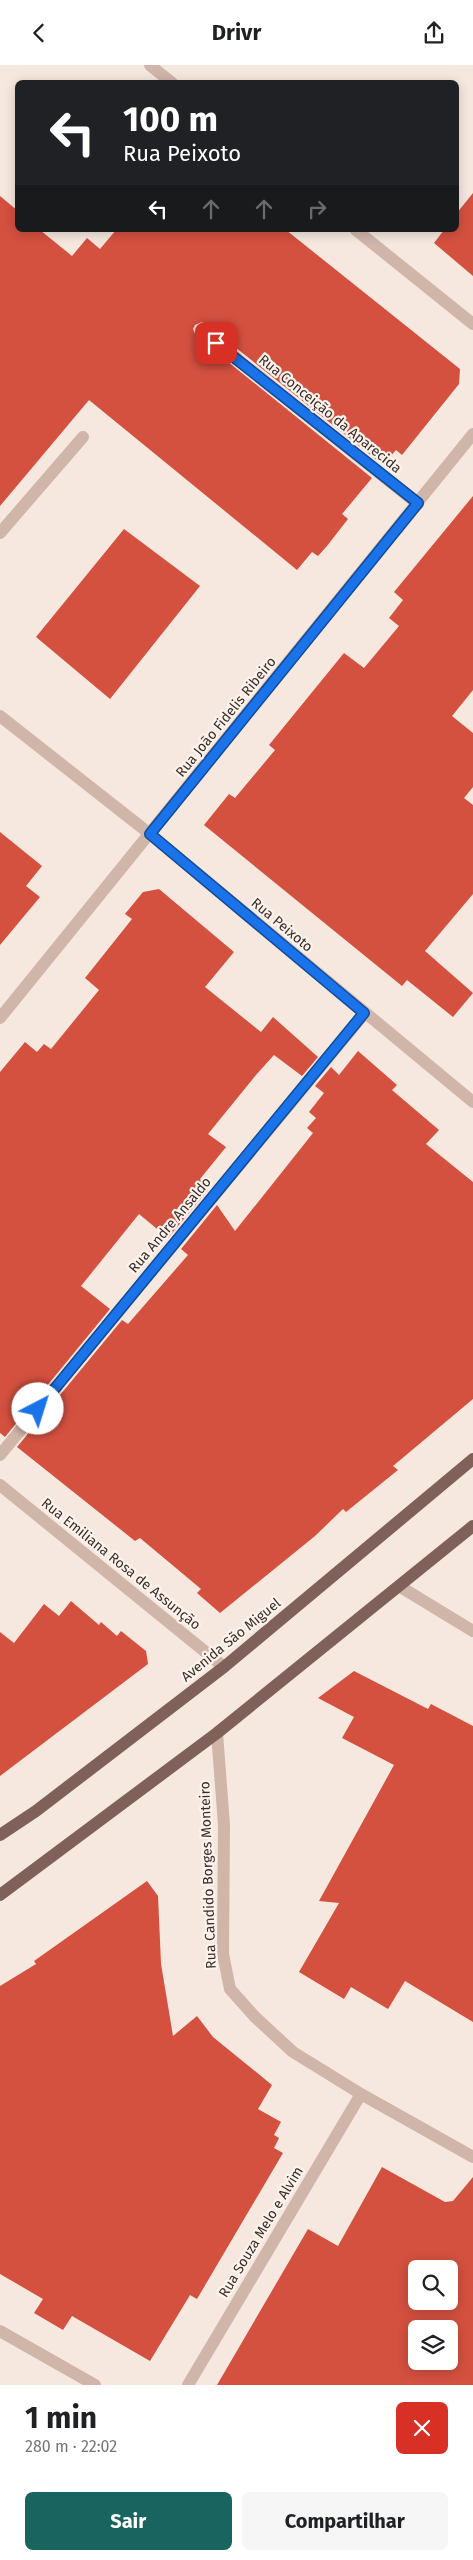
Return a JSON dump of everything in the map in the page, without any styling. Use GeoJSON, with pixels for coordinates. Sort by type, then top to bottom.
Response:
{"type":"FeatureCollection","features":[{"type":"Feature","properties":{"kind":"main road","name":"Avenida São Miguel"},"geometry":{"type":"LineString","coordinates":[[0,1835],[36,1811],[224,1667],[473,1459]]}},
{"type":"Feature","properties":{"kind":"main road"},"geometry":{"type":"LineString","coordinates":[[0,1895],[217,1733],[473,1526]]}},
{"type":"Feature","properties":{"kind":"street"},"geometry":{"type":"LineString","coordinates":[[150,65],[168,80]]}},
{"type":"Feature","properties":{"kind":"street"},"geometry":{"type":"LineString","coordinates":[[358,232],[473,324]]}},
{"type":"Feature","properties":{"kind":"street","name":"Rua Conceição da Aparecida"},"geometry":{"type":"LineString","coordinates":[[201,330],[418,503]]}},
{"type":"Feature","properties":{"kind":"street","name":"Rua João Fidelis Ribeiro"},"geometry":{"type":"LineString","coordinates":[[0,1018],[473,434]]}},
{"type":"Feature","properties":{"kind":"street"},"geometry":{"type":"LineString","coordinates":[[0,533],[83,437]]}},
{"type":"Feature","properties":{"kind":"street","name":"Rua Peixoto"},"geometry":{"type":"LineString","coordinates":[[0,716],[150,834],[473,1102]]}},
{"type":"Feature","properties":{"kind":"street","name":"Rua Andre Ansaldo"},"geometry":{"type":"LineString","coordinates":[[0,1455],[364,1013]]}},
{"type":"Feature","properties":{"kind":"street","name":"Rua Emiliana Rosa de Assunção"},"geometry":{"type":"LineString","coordinates":[[0,1485],[224,1667]]}},
{"type":"Feature","properties":{"kind":"street"},"geometry":{"type":"LineString","coordinates":[[399,1586],[473,1631]]}},
{"type":"Feature","properties":{"kind":"street","name":"Rua Candido Borges Monteiro"},"geometry":{"type":"LineString","coordinates":[[217,1733],[224,1825],[224,1954],[230,1989],[276,2039],[361,2094],[473,2157]]}},
{"type":"Feature","properties":{"kind":"street","name":"Rua Souza Melo e Alvim"},"geometry":{"type":"LineString","coordinates":[[188,2385],[361,2094]]}},
{"type":"Feature","properties":{"kind":"street"},"geometry":{"type":"LineString","coordinates":[[0,2331],[95,2385]]}},
{"type":"Feature","properties":{"kind":"building"},"geometry":{"type":"Polygon","coordinates":[[[473,193],[473,276],[434,243],[442,232],[459,232],[459,210],[473,193]]]}},
{"type":"Feature","properties":{"kind":"building"},"geometry":{"type":"Polygon","coordinates":[[[0,196],[15,208],[15,232],[42,232],[72,256],[87,238],[100,249],[114,232],[289,232],[460,369],[459,384],[402,455],[396,450],[383,465],[206,324],[202,322],[195,325],[193,329],[196,336],[372,478],[342,514],[348,519],[327,546],[318,556],[312,552],[297,570],[89,400],[0,506],[0,196]]]}},
{"type":"Feature","properties":{"kind":"building"},"geometry":{"type":"Polygon","coordinates":[[[473,496],[473,690],[452,716],[473,733],[473,787],[464,798],[473,805],[473,894],[425,951],[473,993],[453,1017],[407,980],[402,986],[204,825],[229,794],[235,798],[275,750],[269,745],[344,653],[364,668],[399,626],[389,618],[403,600],[394,592],[473,496]]]}},
{"type":"Feature","properties":{"kind":"building"},"geometry":{"type":"Polygon","coordinates":[[[124,529],[200,586],[110,699],[36,637],[124,529]]]}},
{"type":"Feature","properties":{"kind":"building"},"geometry":{"type":"Polygon","coordinates":[[[0,832],[42,866],[26,886],[40,897],[0,945],[0,832]]]}},
{"type":"Feature","properties":{"kind":"building"},"geometry":{"type":"Polygon","coordinates":[[[159,889],[234,952],[205,987],[261,1032],[273,1017],[318,1057],[302,1076],[274,1055],[256,1075],[208,1134],[226,1147],[200,1179],[208,1190],[168,1238],[139,1214],[81,1286],[110,1309],[5,1437],[0,1433],[0,1072],[25,1042],[37,1052],[44,1044],[51,1049],[99,990],[85,978],[132,919],[125,914],[143,892],[159,889]]]}},
{"type":"Feature","properties":{"kind":"building"},"geometry":{"type":"Polygon","coordinates":[[[358,1051],[397,1085],[392,1090],[439,1130],[426,1144],[473,1182],[473,1399],[393,1466],[398,1470],[346,1512],[343,1509],[315,1536],[220,1613],[197,1593],[201,1589],[140,1538],[135,1541],[17,1447],[122,1320],[128,1324],[188,1255],[181,1249],[217,1205],[235,1231],[313,1133],[307,1128],[316,1118],[309,1112],[324,1093],[315,1086],[331,1067],[339,1075],[358,1051]]]}},
{"type":"Feature","properties":{"kind":"building"},"geometry":{"type":"Polygon","coordinates":[[[71,1601],[99,1625],[101,1622],[117,1636],[121,1631],[146,1651],[148,1664],[0,1776],[0,1632],[14,1643],[44,1604],[59,1616],[71,1601]]]}},
{"type":"Feature","properties":{"kind":"building"},"geometry":{"type":"Polygon","coordinates":[[[354,1671],[428,1709],[431,1704],[473,1726],[473,2022],[405,1981],[388,2009],[351,1987],[344,1999],[299,1972],[339,1903],[319,1901],[394,1765],[342,1738],[354,1717],[318,1698],[354,1671]]]}},
{"type":"Feature","properties":{"kind":"building"},"geometry":{"type":"Polygon","coordinates":[[[147,1881],[158,1896],[161,1964],[173,2036],[197,2016],[213,2037],[272,2085],[258,2109],[281,2122],[274,2135],[279,2138],[274,2148],[283,2153],[197,2299],[190,2295],[150,2361],[72,2316],[63,2330],[34,2313],[43,2299],[0,2274],[0,1986],[36,1964],[34,1961],[147,1881]]]}},
{"type":"Feature","properties":{"kind":"building"},"geometry":{"type":"Polygon","coordinates":[[[382,2167],[445,2202],[453,2201],[473,2177],[473,2385],[217,2385],[308,2229],[338,2246],[382,2167]]]}},
{"type":"Feature","properties":{"kind":"route"},"geometry":{"type":"LineString","coordinates":[[38,1409],[364,1013],[150,834],[418,503],[216,343]]}}]}
